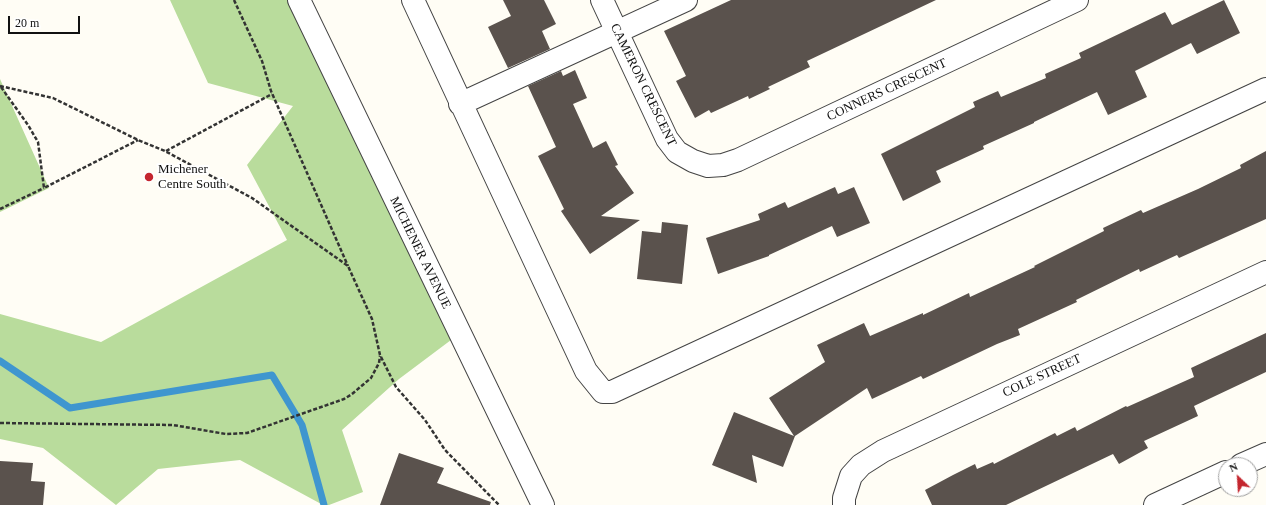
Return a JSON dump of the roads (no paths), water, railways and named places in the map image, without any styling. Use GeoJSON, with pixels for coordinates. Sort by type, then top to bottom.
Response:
{"type":"FeatureCollection","features":[{"type":"Feature","properties":{"kind":"street","name":"MICHENER AVENUE"},"geometry":{"type":"LineString","coordinates":[[299,0],[543,505]]}},
{"type":"Feature","properties":{"kind":"street"},"geometry":{"type":"LineString","coordinates":[[413,0],[460,104],[586,371],[603,392],[612,392],[1266,89]]}},
{"type":"Feature","properties":{"kind":"street","name":"CAMERON CRESCENT"},"geometry":{"type":"LineString","coordinates":[[602,0],[667,139],[677,152],[693,161]]}},
{"type":"Feature","properties":{"kind":"street"},"geometry":{"type":"LineString","coordinates":[[460,104],[686,0]]}},
{"type":"Feature","properties":{"kind":"street","name":"CONNERS CRESCENT"},"geometry":{"type":"LineString","coordinates":[[693,161],[708,166],[723,165],[738,160],[1077,0]]}},
{"type":"Feature","properties":{"kind":"street","name":"COLE STREET"},"geometry":{"type":"LineString","coordinates":[[844,505],[846,488],[851,476],[861,465],[883,451],[1266,272]]}},
{"type":"Feature","properties":{"kind":"street"},"geometry":{"type":"LineString","coordinates":[[1156,505],[1218,476]]}},
{"type":"Feature","properties":{"kind":"waterway"},"geometry":{"type":"LineString","coordinates":[[0,361],[70,408],[272,375],[302,425],[324,505]]}},
{"type":"Feature","properties":{"kind":"place","name":"Michener Centre South"},"geometry":{"type":"Point","coordinates":[149,177]}}]}
